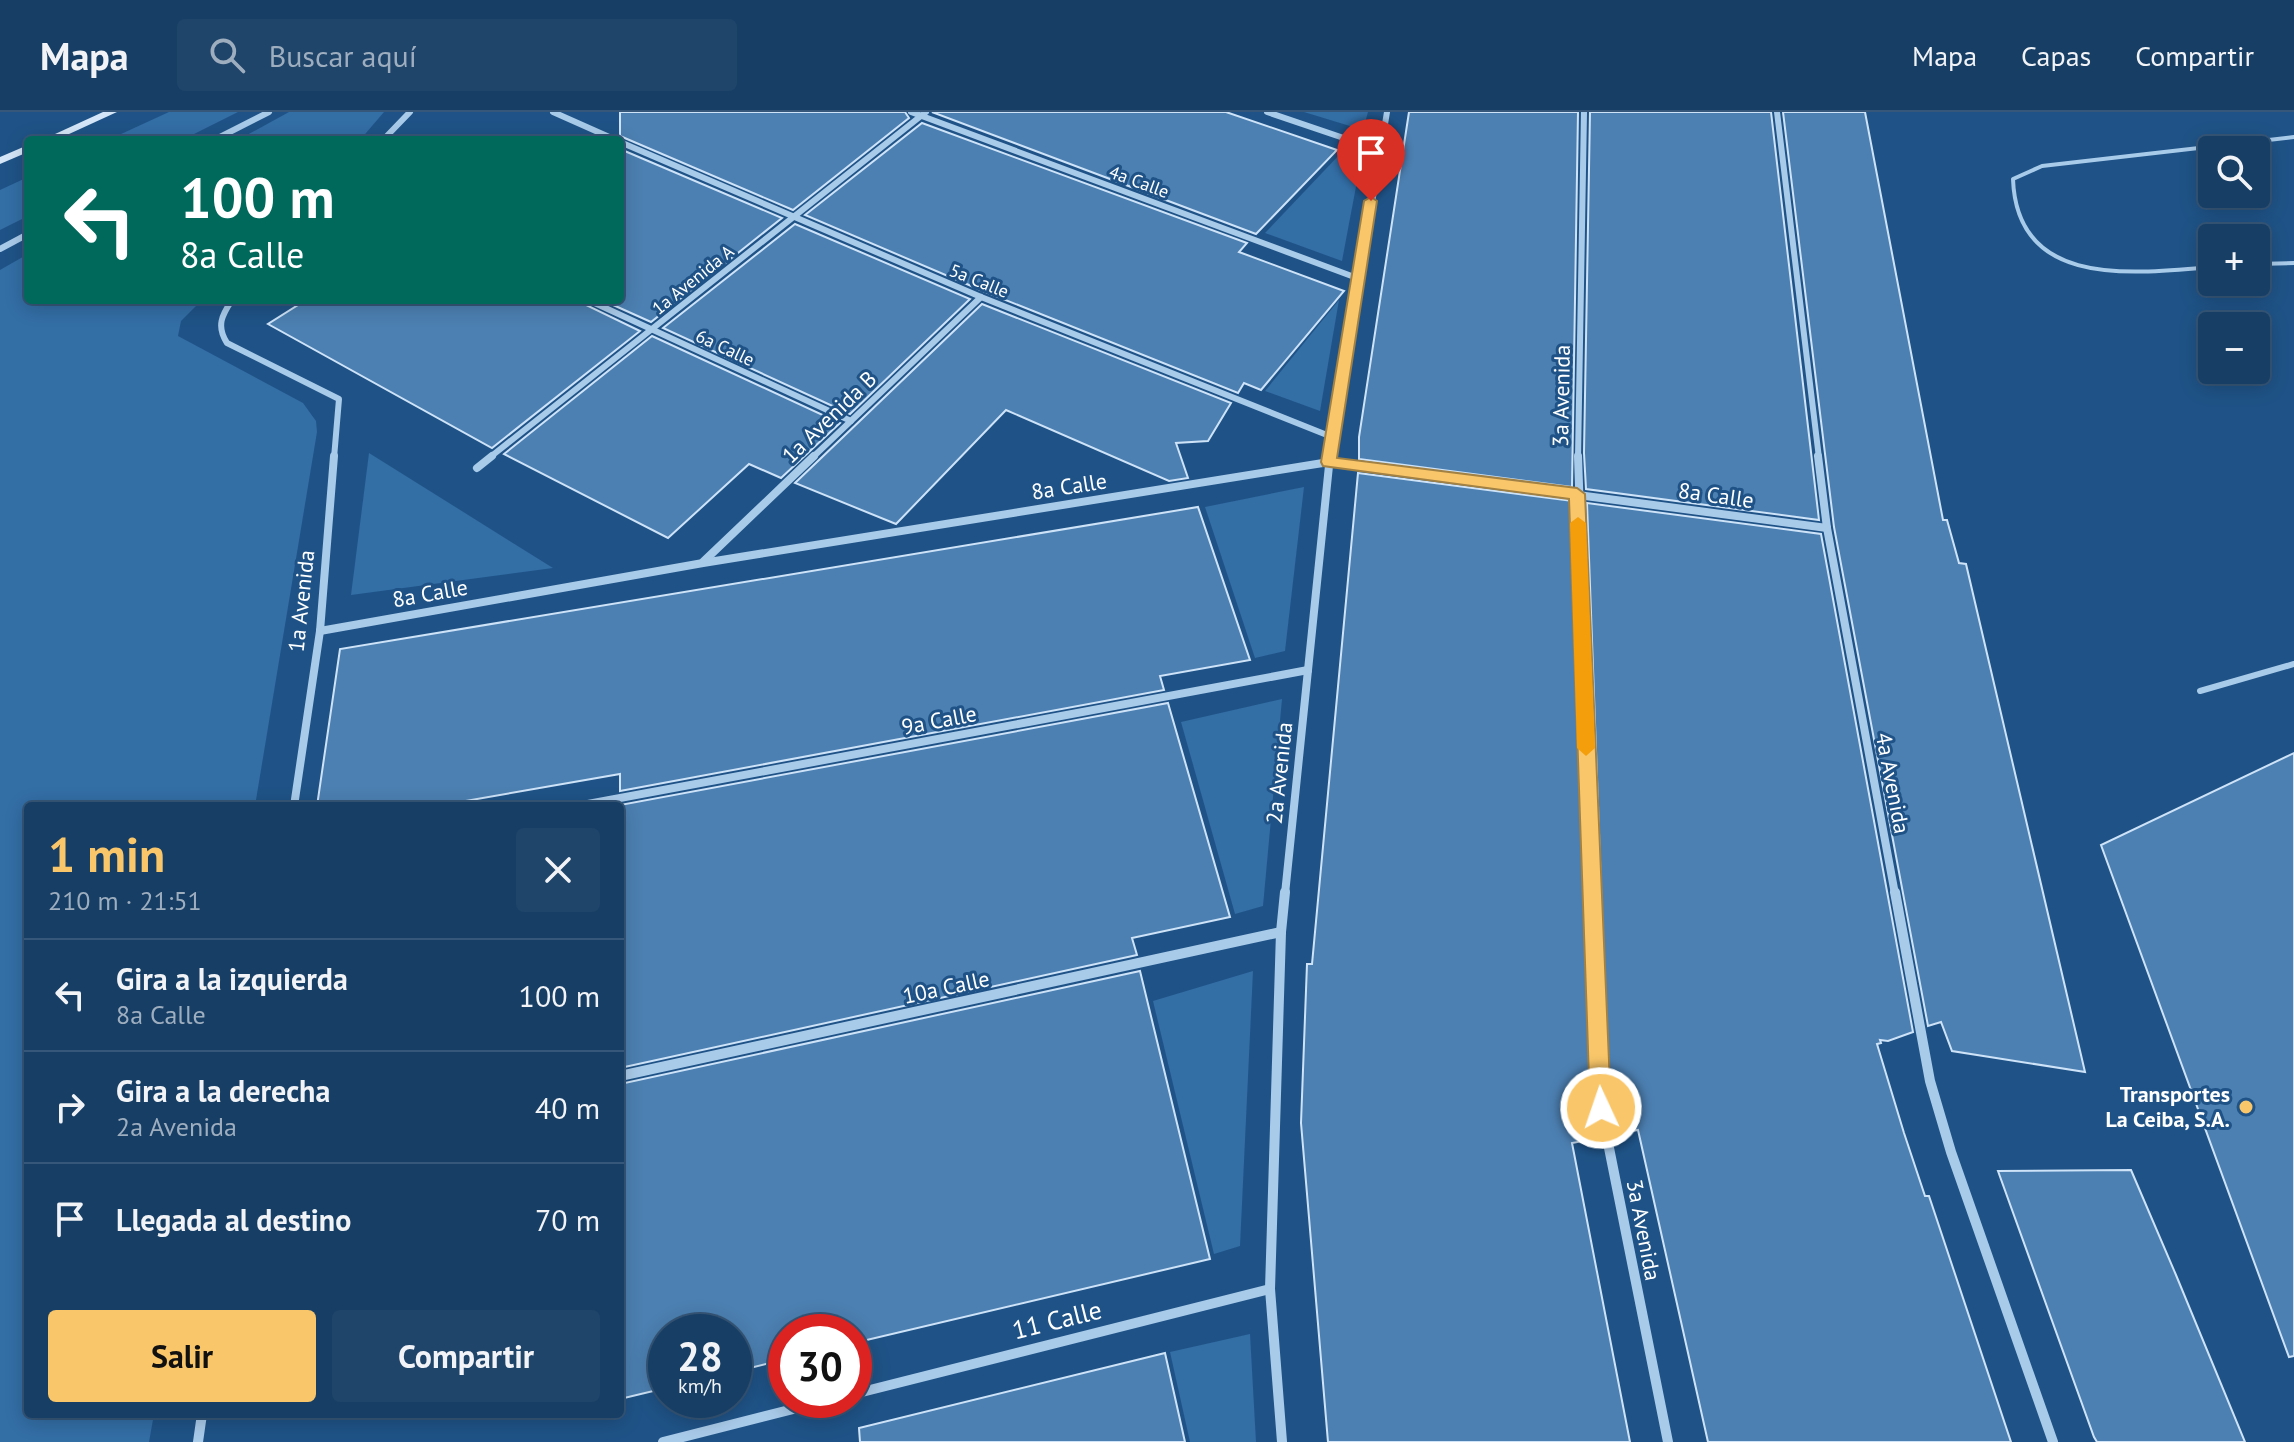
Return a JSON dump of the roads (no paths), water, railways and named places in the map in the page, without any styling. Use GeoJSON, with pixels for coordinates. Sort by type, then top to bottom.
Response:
{"type":"FeatureCollection","features":[{"type":"Feature","properties":{"kind":"main road"},"geometry":{"type":"LineString","coordinates":[[56,136],[112,112]]}},
{"type":"Feature","properties":{"kind":"main road"},"geometry":{"type":"LineString","coordinates":[[0,161],[24,150]]}},
{"type":"Feature","properties":{"kind":"street"},"geometry":{"type":"LineString","coordinates":[[222,136],[269,112]]}},
{"type":"Feature","properties":{"kind":"street"},"geometry":{"type":"LineString","coordinates":[[387,136],[410,112]]}},
{"type":"Feature","properties":{"kind":"street","name":"5a Calle"},"geometry":{"type":"LineString","coordinates":[[553,112],[607,136]]}},
{"type":"Feature","properties":{"kind":"street","name":"4a Calle"},"geometry":{"type":"LineString","coordinates":[[911,112],[924,114],[1357,278]]}},
{"type":"Feature","properties":{"kind":"street"},"geometry":{"type":"LineString","coordinates":[[1267,112],[1379,150]]}},
{"type":"Feature","properties":{"kind":"street","name":"2a Avenida"},"geometry":{"type":"LineString","coordinates":[[1282,1442],[1270,1289],[1281,932],[1332,437],[1387,112]]}},
{"type":"Feature","properties":{"kind":"street","name":"3a Avenida"},"geometry":{"type":"LineString","coordinates":[[1584,112],[1577,494],[1601,1108],[1668,1442]]}},
{"type":"Feature","properties":{"kind":"street","name":"4a Avenida"},"geometry":{"type":"LineString","coordinates":[[1777,112],[1827,528],[1930,1081],[1951,1152],[2053,1442]]}},
{"type":"Feature","properties":{"kind":"street","name":"1a Avenida A"},"geometry":{"type":"LineString","coordinates":[[477,468],[654,331],[792,217],[924,114]]}},
{"type":"Feature","properties":{"kind":"street","name":"5a Calle"},"geometry":{"type":"LineString","coordinates":[[624,144],[981,297],[1332,437]]}},
{"type":"Feature","properties":{"kind":"street"},"geometry":{"type":"LineString","coordinates":[[0,249],[24,236]]}},
{"type":"Feature","properties":{"kind":"street","name":"1a Avenida B"},"geometry":{"type":"LineString","coordinates":[[703,563],[981,297]]}},
{"type":"Feature","properties":{"kind":"street","name":"1a Avenida"},"geometry":{"type":"LineString","coordinates":[[230,304],[218,324],[219,333],[227,343],[339,399],[320,631],[295,802]]}},
{"type":"Feature","properties":{"kind":"street","name":"6a Calle"},"geometry":{"type":"LineString","coordinates":[[597,304],[851,421]]}},
{"type":"Feature","properties":{"kind":"street","name":"8a Calle"},"geometry":{"type":"LineString","coordinates":[[320,631],[703,563],[1329,462],[1827,528]]}},
{"type":"Feature","properties":{"kind":"street","name":"9a Calle"},"geometry":{"type":"LineString","coordinates":[[598,802],[1308,670]]}},
{"type":"Feature","properties":{"kind":"street","name":"10a Calle"},"geometry":{"type":"LineString","coordinates":[[624,1075],[1281,932]]}},
{"type":"Feature","properties":{"kind":"street","name":"11 Calle"},"geometry":{"type":"LineString","coordinates":[[872,1389],[1270,1289]]}},
{"type":"Feature","properties":{"kind":"street"},"geometry":{"type":"LineString","coordinates":[[663,1442],[768,1415]]}},
{"type":"Feature","properties":{"kind":"street"},"geometry":{"type":"LineString","coordinates":[[198,1442],[201,1418]]}},
{"type":"Feature","properties":{"kind":"lane"},"geometry":{"type":"LineString","coordinates":[[2198,268],[2131,272],[2091,270],[2057,259],[2031,234],[2013,202],[2013,179],[2042,166],[2294,137]]}},
{"type":"Feature","properties":{"kind":"lane"},"geometry":{"type":"LineString","coordinates":[[2270,264],[2294,263]]}},
{"type":"Feature","properties":{"kind":"lane"},"geometry":{"type":"LineString","coordinates":[[2200,691],[2294,664]]}},
{"type":"Feature","properties":{"kind":"place","name":"Transportes La Ceiba, S.A."},"geometry":{"type":"Point","coordinates":[2246,1107]}}]}
